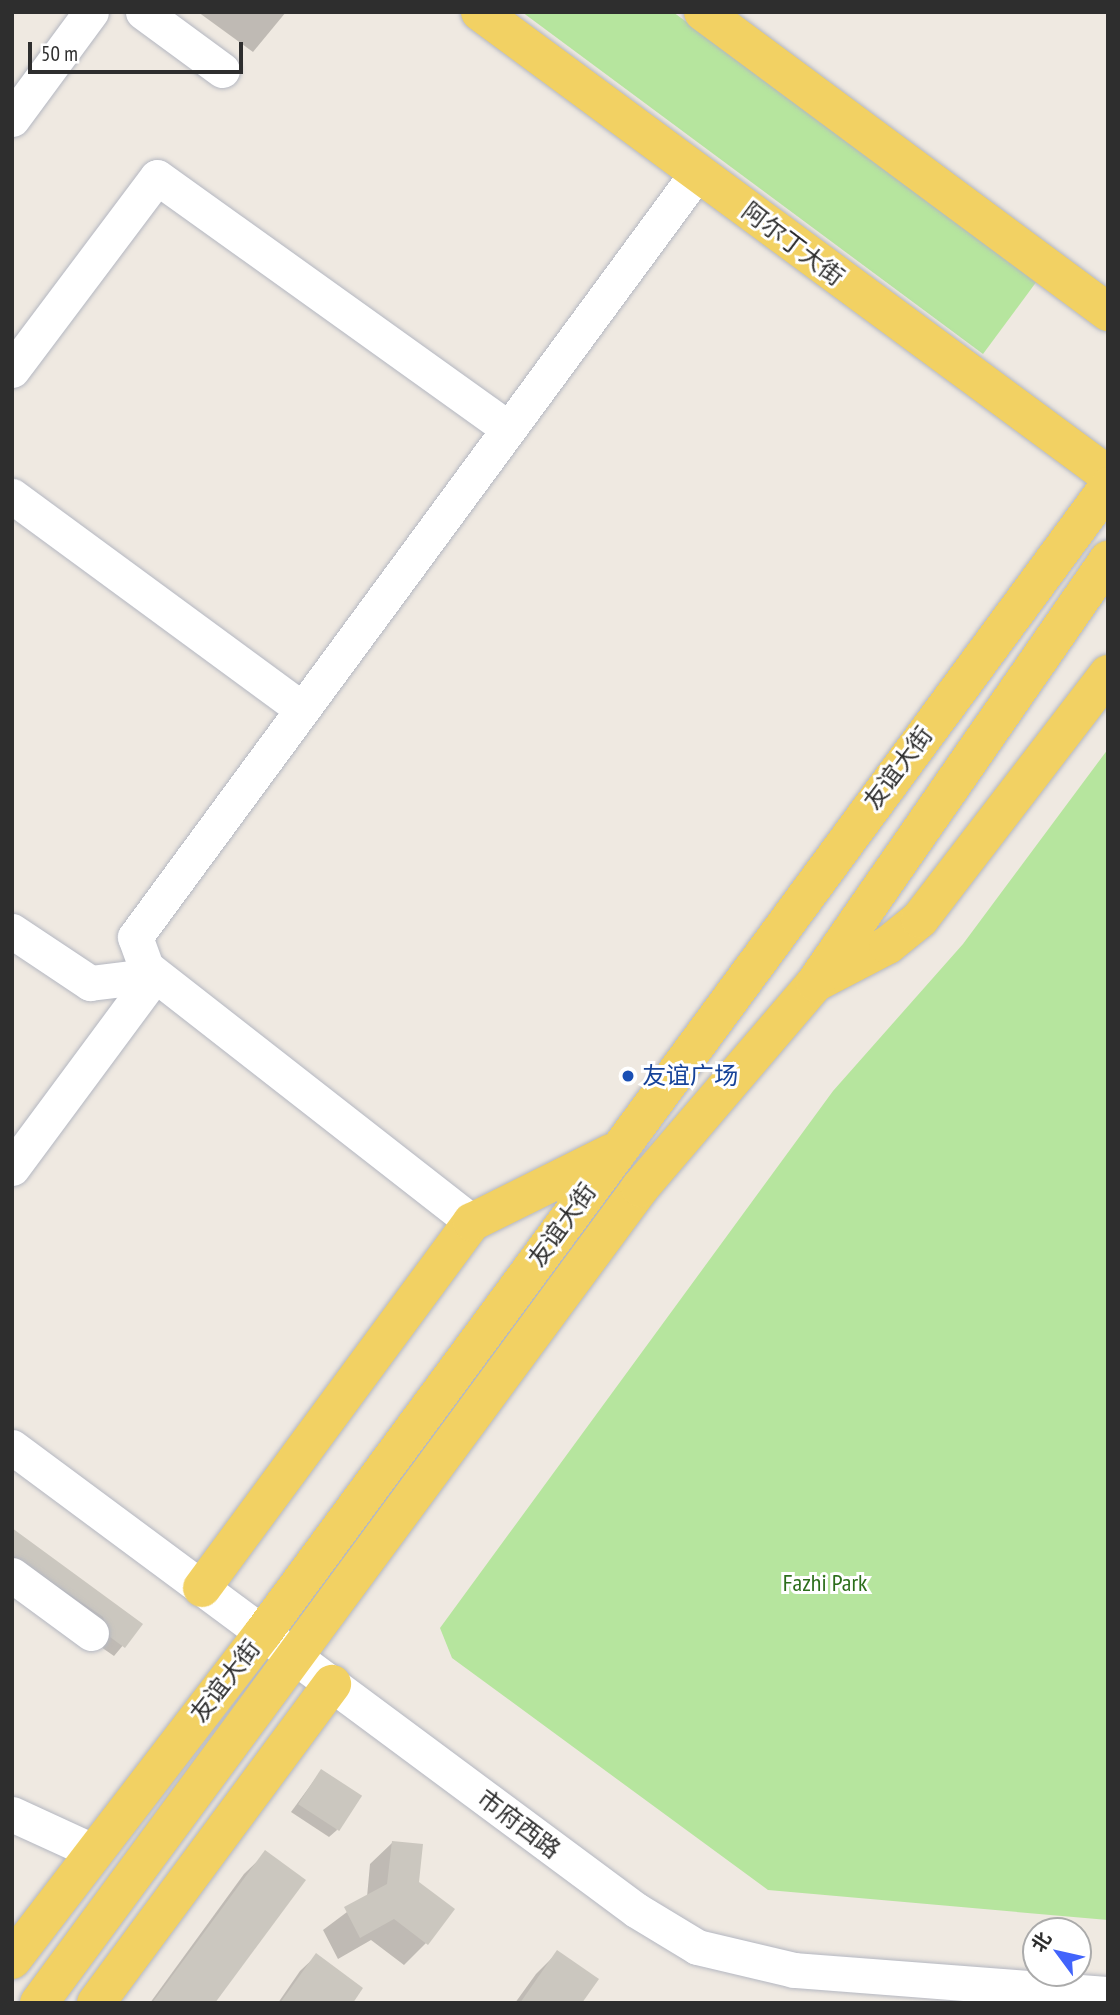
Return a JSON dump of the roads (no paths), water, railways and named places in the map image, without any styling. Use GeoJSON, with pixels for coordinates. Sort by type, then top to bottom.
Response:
{"type":"FeatureCollection","features":[{"type":"Feature","properties":{"kind":"main road","name":"阿尔丁大街"},"geometry":{"type":"LineString","coordinates":[[480,12],[1108,475]]}},
{"type":"Feature","properties":{"kind":"main road"},"geometry":{"type":"LineString","coordinates":[[703,12],[1108,312]]}},
{"type":"Feature","properties":{"kind":"main road","name":"友谊大街"},"geometry":{"type":"LineString","coordinates":[[12,1960],[263,1633],[1108,487]]}},
{"type":"Feature","properties":{"kind":"main road","name":"友谊大街"},"geometry":{"type":"LineString","coordinates":[[39,2003],[640,1188],[814,983],[1108,560]]}},
{"type":"Feature","properties":{"kind":"main road"},"geometry":{"type":"LineString","coordinates":[[814,983],[888,945],[920,919],[1108,674]]}},
{"type":"Feature","properties":{"kind":"main road"},"geometry":{"type":"LineString","coordinates":[[202,1588],[472,1222],[616,1151]]}},
{"type":"Feature","properties":{"kind":"main road"},"geometry":{"type":"LineString","coordinates":[[96,2003],[332,1684]]}},
{"type":"Feature","properties":{"kind":"street"},"geometry":{"type":"LineString","coordinates":[[12,119],[91,12]]}},
{"type":"Feature","properties":{"kind":"street"},"geometry":{"type":"LineString","coordinates":[[143,12],[222,70]]}},
{"type":"Feature","properties":{"kind":"street"},"geometry":{"type":"LineString","coordinates":[[472,1222],[155,975],[136,947],[139,924],[697,173]]}},
{"type":"Feature","properties":{"kind":"street"},"geometry":{"type":"LineString","coordinates":[[12,370],[156,177],[506,428]]}},
{"type":"Feature","properties":{"kind":"street"},"geometry":{"type":"LineString","coordinates":[[12,496],[299,707]]}},
{"type":"Feature","properties":{"kind":"street"},"geometry":{"type":"LineString","coordinates":[[12,931],[90,983],[155,975]]}},
{"type":"Feature","properties":{"kind":"street"},"geometry":{"type":"LineString","coordinates":[[12,1168],[155,975]]}},
{"type":"Feature","properties":{"kind":"street","name":"市府西路"},"geometry":{"type":"LineString","coordinates":[[12,1447],[636,1910],[717,1956],[794,1969],[1108,1994]]}},
{"type":"Feature","properties":{"kind":"street"},"geometry":{"type":"LineString","coordinates":[[12,1575],[91,1633]]}},
{"type":"Feature","properties":{"kind":"street"},"geometry":{"type":"LineString","coordinates":[[12,1814],[93,1852]]}},
{"type":"Feature","properties":{"kind":"place","name":"友谊广场"},"geometry":{"type":"Point","coordinates":[628,1076]}},
{"type":"Feature","properties":{"kind":"park label","name":"Fazhi Park"},"geometry":{"type":"Point","coordinates":[825,1583]}}]}
